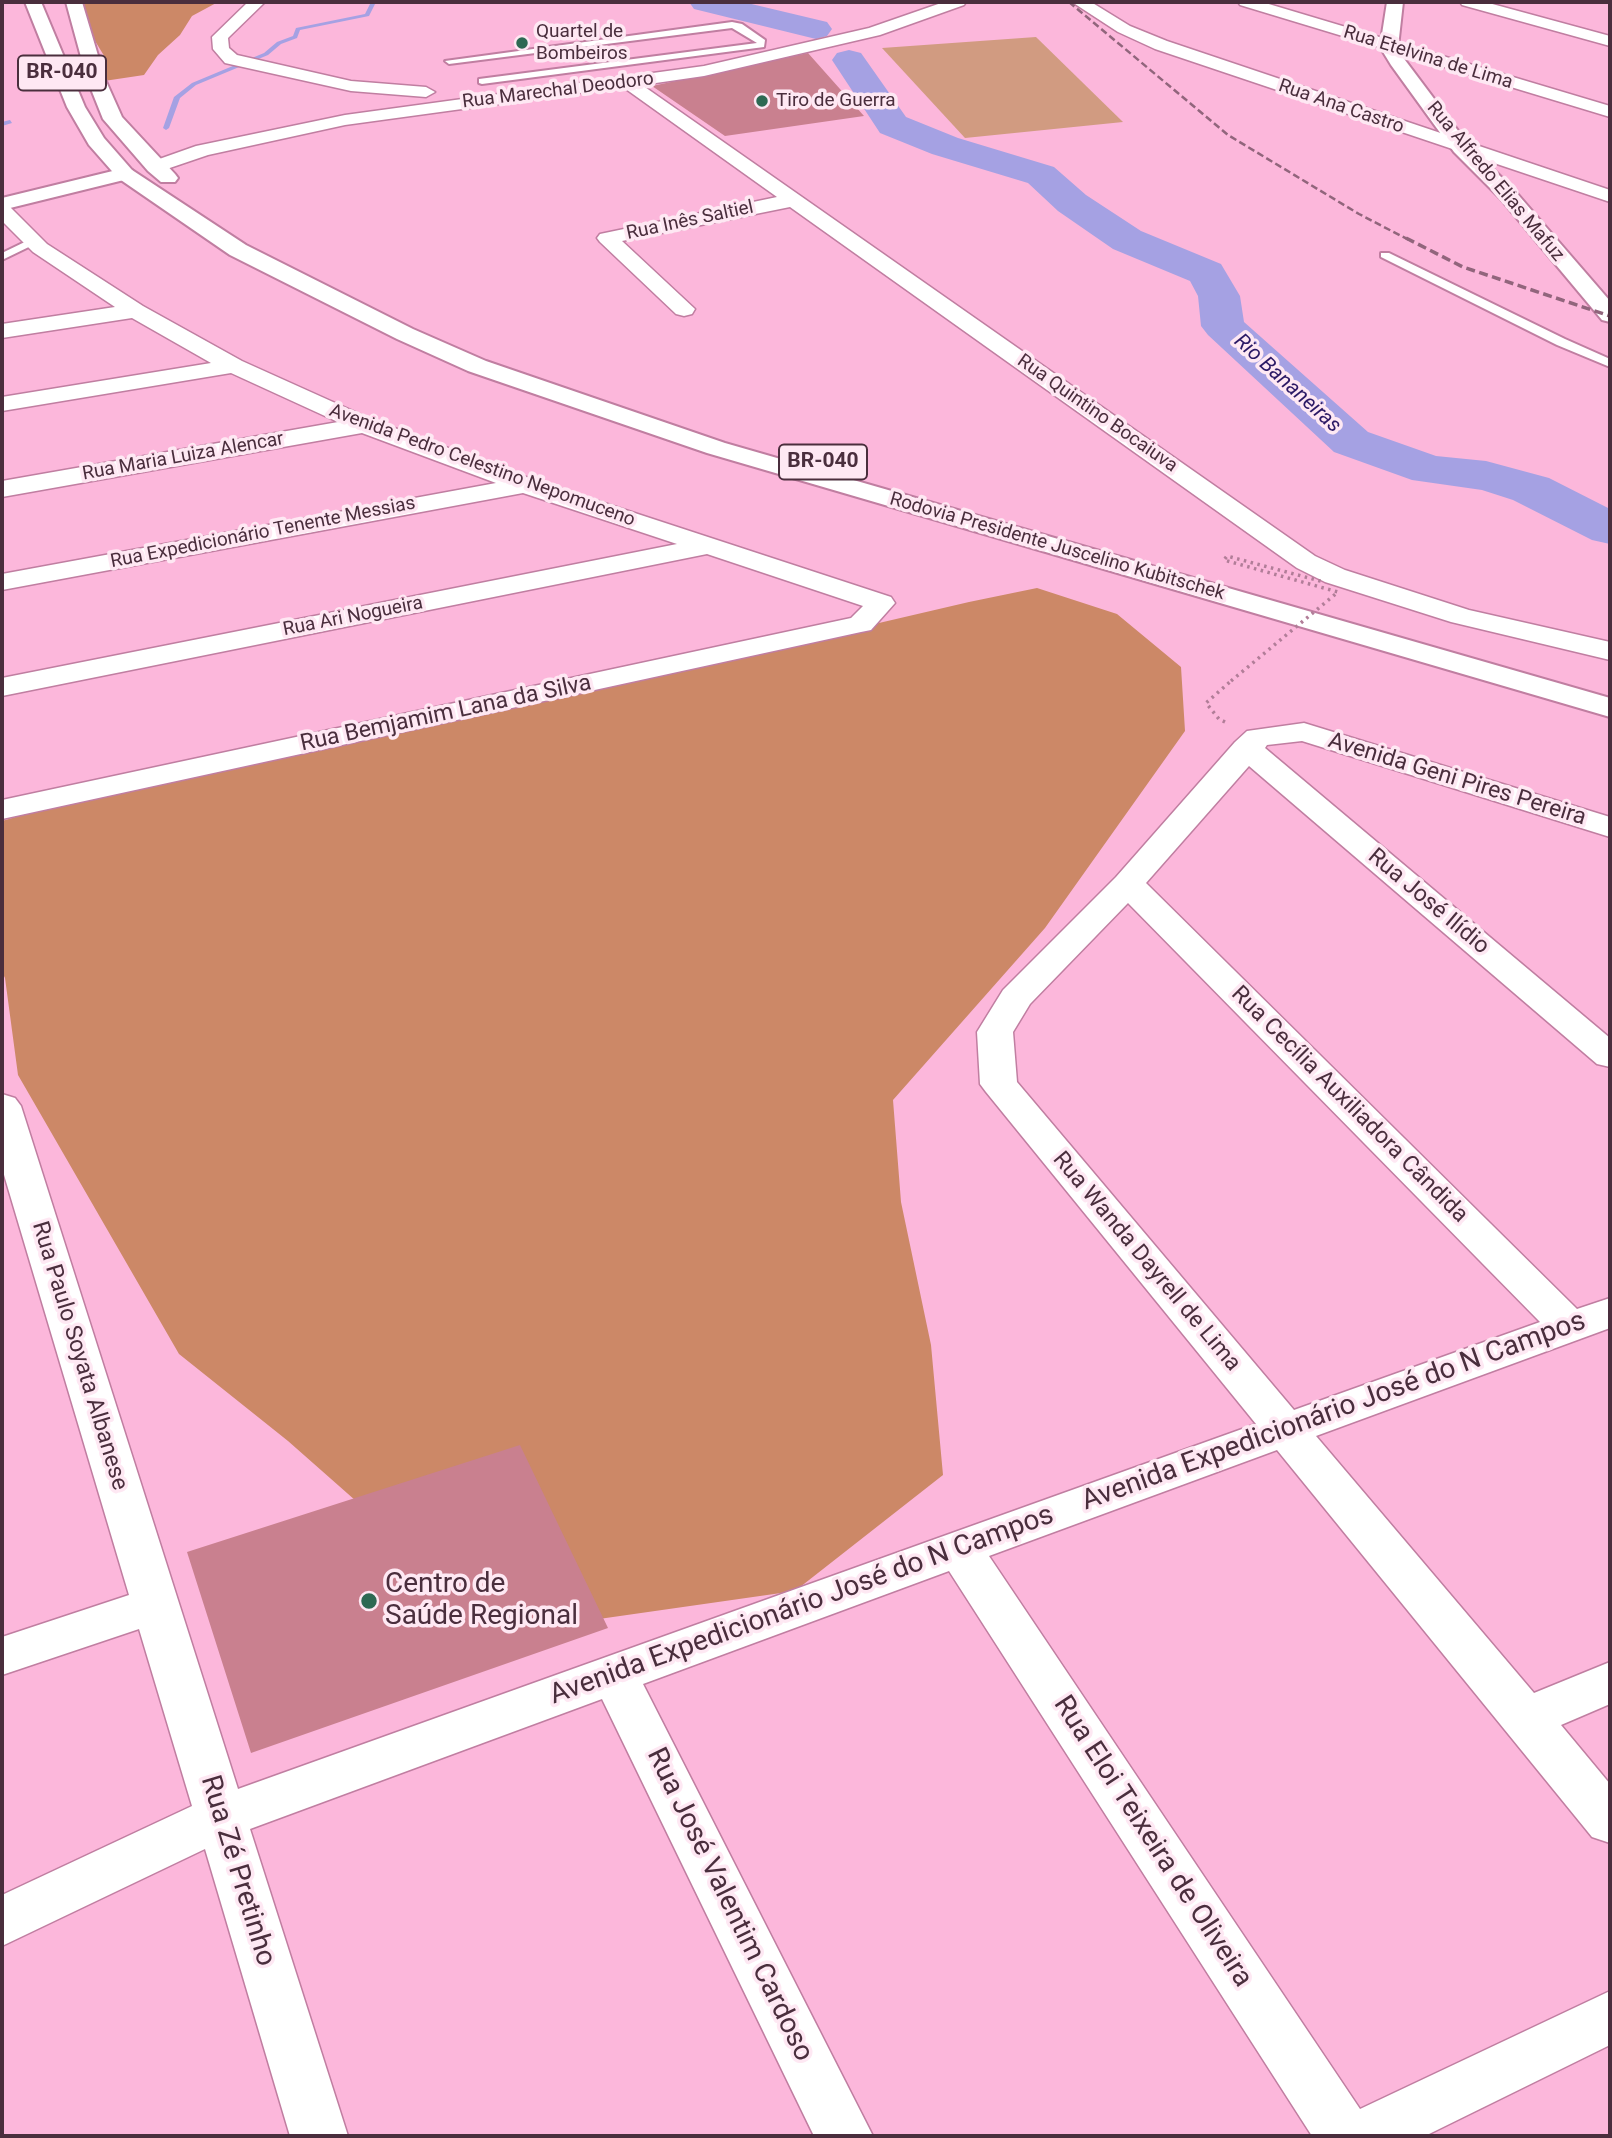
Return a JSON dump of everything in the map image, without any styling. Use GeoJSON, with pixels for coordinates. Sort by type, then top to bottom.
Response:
{"type":"FeatureCollection","features":[{"type":"Feature","properties":{"kind":"main road","name":"Rodovia Presidente Juscelino Kubitschek"},"geometry":{"type":"LineString","coordinates":[[33,2],[76,107],[96,141],[125,174],[238,250],[405,334],[477,366],[716,448],[1610,708]]}},
{"type":"Feature","properties":{"kind":"main road","name":"Rodovia Presidente Juscelino Kubitschek"},"geometry":{"type":"LineString","coordinates":[[74,2],[96,79],[113,119],[155,167],[256,244],[334,288],[394,316],[461,342],[703,425],[898,486],[1610,691]]}},
{"type":"Feature","properties":{"kind":"main road"},"geometry":{"type":"LineString","coordinates":[[1389,47],[1395,2]]}},
{"type":"Feature","properties":{"kind":"main road","name":"Rua Alfredo Elias Mafuz"},"geometry":{"type":"LineString","coordinates":[[1389,47],[1396,61],[1461,148],[1507,194],[1610,315]]}},
{"type":"Feature","properties":{"kind":"main road"},"geometry":{"type":"LineString","coordinates":[[2,204],[125,174]]}},
{"type":"Feature","properties":{"kind":"street"},"geometry":{"type":"LineString","coordinates":[[257,2],[220,37],[221,49],[231,59],[351,86],[384,90],[535,94]]}},
{"type":"Feature","properties":{"kind":"street","name":"Rua Marechal Deodoro"},"geometry":{"type":"LineString","coordinates":[[155,167],[203,150],[345,120],[704,71],[849,39],[904,23],[958,2]]}},
{"type":"Feature","properties":{"kind":"street","name":"Rua Ana Castro"},"geometry":{"type":"LineString","coordinates":[[1080,2],[1124,29],[1161,45],[1610,197]]}},
{"type":"Feature","properties":{"kind":"street","name":"Rua Etelvina de Lima"},"geometry":{"type":"LineString","coordinates":[[1245,2],[1610,112]]}},
{"type":"Feature","properties":{"kind":"street"},"geometry":{"type":"LineString","coordinates":[[1468,2],[1610,41]]}},
{"type":"Feature","properties":{"kind":"street","name":"Rua Quintino Bocaiuva"},"geometry":{"type":"LineString","coordinates":[[628,83],[1306,562],[1335,576],[1461,616],[1610,651]]}},
{"type":"Feature","properties":{"kind":"street","name":"Rua Inês Saltiel"},"geometry":{"type":"LineString","coordinates":[[684,309],[607,238],[793,200]]}},
{"type":"Feature","properties":{"kind":"street","name":"Avenida Pedro Celestino Nepomuceno"},"geometry":{"type":"LineString","coordinates":[[2,210],[33,241],[135,311],[234,366],[363,425],[524,485],[881,603]]}},
{"type":"Feature","properties":{"kind":"street"},"geometry":{"type":"LineString","coordinates":[[2,331],[135,311]]}},
{"type":"Feature","properties":{"kind":"street"},"geometry":{"type":"LineString","coordinates":[[2,404],[234,366]]}},
{"type":"Feature","properties":{"kind":"street","name":"Rua Maria Luiza Alencar"},"geometry":{"type":"LineString","coordinates":[[2,489],[363,425]]}},
{"type":"Feature","properties":{"kind":"street","name":"Rua Expedicionário Tenente Messias"},"geometry":{"type":"LineString","coordinates":[[2,582],[524,485]]}},
{"type":"Feature","properties":{"kind":"street","name":"Rua Ari Nogueira"},"geometry":{"type":"LineString","coordinates":[[2,687],[704,546]]}},
{"type":"Feature","properties":{"kind":"street","name":"Rua Bemjamim Lana da Silva"},"geometry":{"type":"LineString","coordinates":[[2,810],[861,624],[881,603]]}},
{"type":"Feature","properties":{"kind":"street"},"geometry":{"type":"LineString","coordinates":[[1252,742],[1304,732]]}},
{"type":"Feature","properties":{"kind":"street","name":"Avenida Geni Pires Pereira"},"geometry":{"type":"LineString","coordinates":[[1304,732],[1610,827]]}},
{"type":"Feature","properties":{"kind":"street","name":"Rua Wanda Dayrell de Lima"},"geometry":{"type":"LineString","coordinates":[[1252,742],[1128,884],[1016,998],[995,1032],[999,1084],[1610,1821]]}},
{"type":"Feature","properties":{"kind":"street","name":"Rua José Ilídio"},"geometry":{"type":"LineString","coordinates":[[1252,742],[1610,1056]]}},
{"type":"Feature","properties":{"kind":"street","name":"Rua Cecília Auxiliadora Cândida"},"geometry":{"type":"LineString","coordinates":[[1128,884],[1590,1319]]}},
{"type":"Feature","properties":{"kind":"street","name":"Rua Paulo Soyata Albanese"},"geometry":{"type":"LineString","coordinates":[[2,1106],[156,1605]]}},
{"type":"Feature","properties":{"kind":"street","name":"Avenida Expedicionário José do N Campos"},"geometry":{"type":"LineString","coordinates":[[2,1922],[52,1895],[221,1817],[1590,1319]]}},
{"type":"Feature","properties":{"kind":"street","name":"Rua Eloi Teixeira de Oliveira"},"geometry":{"type":"LineString","coordinates":[[959,1548],[1345,2136]]}},
{"type":"Feature","properties":{"kind":"street"},"geometry":{"type":"LineString","coordinates":[[2,1656],[156,1605]]}},
{"type":"Feature","properties":{"kind":"street","name":"Rua Zé Pretinho"},"geometry":{"type":"LineString","coordinates":[[156,1605],[319,2136]]}},
{"type":"Feature","properties":{"kind":"street","name":"Rua José Valentim Cardoso"},"geometry":{"type":"LineString","coordinates":[[614,1674],[844,2136]]}},
{"type":"Feature","properties":{"kind":"street"},"geometry":{"type":"LineString","coordinates":[[1525,1719],[1610,1682]]}},
{"type":"Feature","properties":{"kind":"street"},"geometry":{"type":"LineString","coordinates":[[1365,2136],[1610,2017]]}},
{"type":"Feature","properties":{"kind":"lane"},"geometry":{"type":"LineString","coordinates":[[449,61],[732,25],[762,42],[756,47],[482,81]]}},
{"type":"Feature","properties":{"kind":"lane"},"geometry":{"type":"LineString","coordinates":[[564,47],[628,83]]}},
{"type":"Feature","properties":{"kind":"lane"},"geometry":{"type":"LineString","coordinates":[[2,257],[33,241]]}},
{"type":"Feature","properties":{"kind":"lane"},"geometry":{"type":"LineString","coordinates":[[1385,255],[1610,363]]}},
{"type":"Feature","properties":{"kind":"path"},"geometry":{"type":"LineString","coordinates":[[1252,742],[1219,719],[1206,703],[1338,592],[1224,560],[1227,556],[1324,582]]}},
{"type":"Feature","properties":{"kind":"shaded area"},"geometry":{"type":"Polygon","coordinates":[[[83,2],[218,2],[192,16],[180,35],[158,55],[144,75],[104,81],[106,59],[86,26],[83,2]]]}},
{"type":"Feature","properties":{"kind":"shaded area"},"geometry":{"type":"Polygon","coordinates":[[[1036,37],[1123,122],[965,138],[882,48],[1036,37]]]}},
{"type":"Feature","properties":{"kind":"shaded area"},"geometry":{"type":"Polygon","coordinates":[[[1037,588],[1117,614],[1181,667],[1185,731],[1045,928],[893,1100],[901,1202],[931,1345],[943,1475],[795,1591],[585,1621],[415,1553],[288,1441],[179,1354],[18,1075],[2,972],[2,821],[63,803],[476,717],[1037,588]]]}},
{"type":"Feature","properties":{"kind":"building","name":"Tiro de Guerra"},"geometry":{"type":"Polygon","coordinates":[[[808,53],[864,116],[725,136],[652,86],[808,53]]]}},
{"type":"Feature","properties":{"kind":"building"},"geometry":{"type":"Polygon","coordinates":[[[520,1445],[608,1628],[251,1753],[187,1552],[520,1445]]]}},
{"type":"Feature","properties":{"kind":"waterway"},"geometry":{"type":"LineString","coordinates":[[166,128],[177,97],[194,84],[266,54],[279,43],[295,37],[298,29],[367,15],[373,3],[381,2]]}},
{"type":"Feature","properties":{"kind":"waterway","name":"Rio Bananeiras"},"geometry":{"type":"LineString","coordinates":[[705,2],[816,29]]}},
{"type":"Feature","properties":{"kind":"waterway","name":"Rio Bananeiras"},"geometry":{"type":"LineString","coordinates":[[849,60],[893,125],[945,146],[1041,175],[1072,203],[1127,240],[1206,273],[1219,296],[1223,326],[1351,442],[1429,470],[1486,476],[1531,489],[1610,529]]}},
{"type":"Feature","properties":{"kind":"waterway"},"geometry":{"type":"LineString","coordinates":[[2,124],[10,122]]}},
{"type":"Feature","properties":{"kind":"railway"},"geometry":{"type":"LineString","coordinates":[[1069,2],[1228,135],[1359,214],[1409,240]]}},
{"type":"Feature","properties":{"kind":"railway"},"geometry":{"type":"LineString","coordinates":[[1406,238],[1463,267],[1610,316]]}},
{"type":"Feature","properties":{"kind":"place","name":"Quartel de Bombeiros"},"geometry":{"type":"Point","coordinates":[522,43]}},
{"type":"Feature","properties":{"kind":"place","name":"Tiro de Guerra"},"geometry":{"type":"Point","coordinates":[762,101]}},
{"type":"Feature","properties":{"kind":"place","name":"Centro de Saúde Regional"},"geometry":{"type":"Point","coordinates":[369,1601]}}]}
